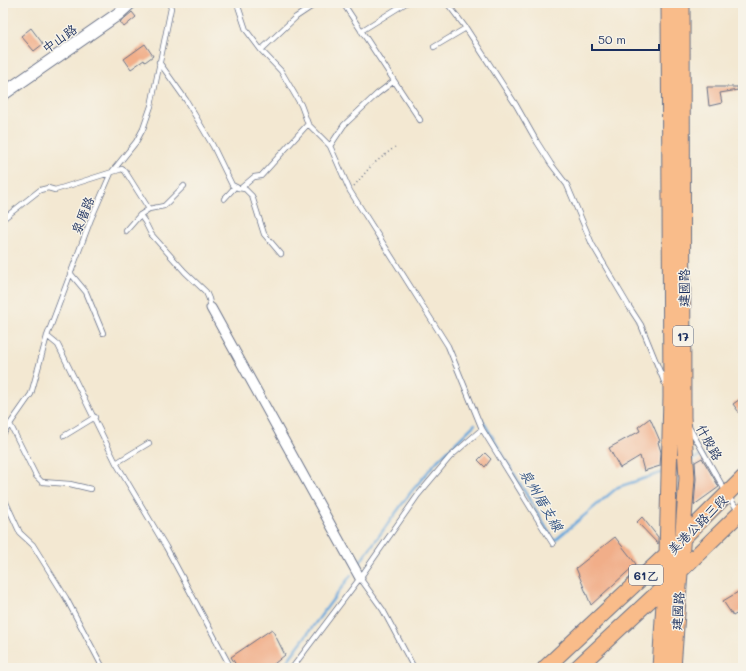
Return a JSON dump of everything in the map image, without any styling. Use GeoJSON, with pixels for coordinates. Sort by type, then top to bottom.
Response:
{"type":"FeatureCollection","features":[{"type":"Feature","properties":{"kind":"main road","name":"建國路"},"geometry":{"type":"LineString","coordinates":[[660,668],[668,554],[673,401],[669,3]]}},
{"type":"Feature","properties":{"kind":"main road","name":"建國路"},"geometry":{"type":"LineString","coordinates":[[673,668],[687,478],[681,414],[682,3]]}},
{"type":"Feature","properties":{"kind":"main road","name":"美港公路三段"},"geometry":{"type":"LineString","coordinates":[[545,668],[668,554],[743,478]]}},
{"type":"Feature","properties":{"kind":"main road","name":"美港公路三段"},"geometry":{"type":"LineString","coordinates":[[577,668],[742,514]]}},
{"type":"Feature","properties":{"kind":"street","name":"中山路"},"geometry":{"type":"LineString","coordinates":[[3,94],[130,3]]}},
{"type":"Feature","properties":{"kind":"street"},"geometry":{"type":"LineString","coordinates":[[211,308],[360,578]]}},
{"type":"Feature","properties":{"kind":"lane","name":"泉厝路"},"geometry":{"type":"LineString","coordinates":[[3,434],[31,394],[47,336],[91,219],[111,173],[136,142],[143,129],[151,106],[171,8],[169,3]]}},
{"type":"Feature","properties":{"kind":"lane"},"geometry":{"type":"LineString","coordinates":[[237,3],[246,30],[261,50],[281,71],[301,104],[308,124],[330,146],[350,191],[448,346],[482,429],[553,544]]}},
{"type":"Feature","properties":{"kind":"lane"},"geometry":{"type":"LineString","coordinates":[[261,50],[296,17],[317,3]]}},
{"type":"Feature","properties":{"kind":"lane"},"geometry":{"type":"LineString","coordinates":[[343,3],[420,120]]}},
{"type":"Feature","properties":{"kind":"lane"},"geometry":{"type":"LineString","coordinates":[[361,31],[406,3]]}},
{"type":"Feature","properties":{"kind":"lane"},"geometry":{"type":"LineString","coordinates":[[447,3],[466,28],[516,104],[551,164],[567,185],[592,244],[641,325],[673,401]]}},
{"type":"Feature","properties":{"kind":"lane"},"geometry":{"type":"LineString","coordinates":[[434,47],[466,28]]}},
{"type":"Feature","properties":{"kind":"lane"},"geometry":{"type":"LineString","coordinates":[[159,62],[186,100],[213,146],[232,185],[245,189],[252,196],[264,234],[282,254]]}},
{"type":"Feature","properties":{"kind":"lane"},"geometry":{"type":"LineString","coordinates":[[330,146],[344,125],[377,94],[394,81]]}},
{"type":"Feature","properties":{"kind":"lane"},"geometry":{"type":"LineString","coordinates":[[241,188],[254,178],[261,176],[308,124]]}},
{"type":"Feature","properties":{"kind":"lane"},"geometry":{"type":"LineString","coordinates":[[3,219],[40,190],[48,188],[55,190],[111,173],[118,169],[125,171],[149,209]]}},
{"type":"Feature","properties":{"kind":"lane"},"geometry":{"type":"LineString","coordinates":[[126,231],[140,215],[149,209],[164,206],[184,186]]}},
{"type":"Feature","properties":{"kind":"lane"},"geometry":{"type":"LineString","coordinates":[[224,199],[235,186]]}},
{"type":"Feature","properties":{"kind":"lane"},"geometry":{"type":"LineString","coordinates":[[140,215],[146,222],[151,234],[185,272],[206,292],[211,308]]}},
{"type":"Feature","properties":{"kind":"lane"},"geometry":{"type":"LineString","coordinates":[[70,274],[86,292],[103,333]]}},
{"type":"Feature","properties":{"kind":"lane"},"geometry":{"type":"LineString","coordinates":[[47,336],[58,345],[95,417],[116,463],[166,547],[231,668]]}},
{"type":"Feature","properties":{"kind":"lane","name":"什股路"},"geometry":{"type":"LineString","coordinates":[[681,414],[727,494],[742,514]]}},
{"type":"Feature","properties":{"kind":"lane"},"geometry":{"type":"LineString","coordinates":[[64,436],[95,417]]}},
{"type":"Feature","properties":{"kind":"lane"},"geometry":{"type":"LineString","coordinates":[[10,424],[36,476],[42,482],[70,484],[91,489]]}},
{"type":"Feature","properties":{"kind":"lane"},"geometry":{"type":"LineString","coordinates":[[292,668],[360,578],[418,495],[450,458],[482,429]]}},
{"type":"Feature","properties":{"kind":"lane"},"geometry":{"type":"LineString","coordinates":[[116,463],[149,443]]}},
{"type":"Feature","properties":{"kind":"lane"},"geometry":{"type":"LineString","coordinates":[[3,496],[20,533],[33,545],[66,598],[103,668]]}},
{"type":"Feature","properties":{"kind":"lane"},"geometry":{"type":"LineString","coordinates":[[360,578],[383,610],[414,668]]}},
{"type":"Feature","properties":{"kind":"path"},"geometry":{"type":"LineString","coordinates":[[350,191],[372,165],[394,147]]}},
{"type":"Feature","properties":{"kind":"building"},"geometry":{"type":"Polygon","coordinates":[[[132,12],[136,17],[124,27],[120,22],[132,12]]]}},
{"type":"Feature","properties":{"kind":"building"},"geometry":{"type":"Polygon","coordinates":[[[31,28],[43,44],[34,51],[21,36],[31,28]]]}},
{"type":"Feature","properties":{"kind":"building"},"geometry":{"type":"Polygon","coordinates":[[[145,44],[153,56],[131,69],[124,59],[145,44]]]}},
{"type":"Feature","properties":{"kind":"building"},"geometry":{"type":"Polygon","coordinates":[[[707,87],[738,87],[738,90],[720,93],[722,103],[709,106],[707,87]]]}},
{"type":"Feature","properties":{"kind":"building"},"geometry":{"type":"Polygon","coordinates":[[[743,397],[743,418],[733,404],[743,397]]]}},
{"type":"Feature","properties":{"kind":"building"},"geometry":{"type":"Polygon","coordinates":[[[650,418],[660,441],[658,442],[661,452],[660,466],[644,471],[640,456],[620,468],[609,448],[640,431],[638,427],[650,418]]]}},
{"type":"Feature","properties":{"kind":"building"},"geometry":{"type":"Polygon","coordinates":[[[485,453],[491,459],[485,467],[478,460],[485,453]]]}},
{"type":"Feature","properties":{"kind":"building"},"geometry":{"type":"Polygon","coordinates":[[[702,458],[719,487],[694,505],[696,479],[695,462],[702,458]]]}},
{"type":"Feature","properties":{"kind":"building"},"geometry":{"type":"Polygon","coordinates":[[[642,517],[658,537],[658,544],[637,522],[642,517]]]}},
{"type":"Feature","properties":{"kind":"building"},"geometry":{"type":"Polygon","coordinates":[[[615,537],[636,564],[591,605],[576,568],[615,537]]]}},
{"type":"Feature","properties":{"kind":"building"},"geometry":{"type":"Polygon","coordinates":[[[743,589],[743,610],[733,616],[723,601],[743,589]]]}},
{"type":"Feature","properties":{"kind":"building"},"geometry":{"type":"Polygon","coordinates":[[[272,629],[285,655],[269,668],[238,668],[231,657],[272,629]]]}},
{"type":"Feature","properties":{"kind":"waterway","name":"泉州厝支線"},"geometry":{"type":"LineString","coordinates":[[481,418],[554,541],[618,487],[664,472]]}},
{"type":"Feature","properties":{"kind":"waterway","name":"泉州厝支線"},"geometry":{"type":"LineString","coordinates":[[360,562],[411,492],[437,461],[475,424]]}},
{"type":"Feature","properties":{"kind":"waterway","name":"泉州厝支線"},"geometry":{"type":"LineString","coordinates":[[691,460],[703,455],[704,457]]}},
{"type":"Feature","properties":{"kind":"waterway","name":"泉州厝支線"},"geometry":{"type":"LineString","coordinates":[[282,668],[351,575]]}}]}
